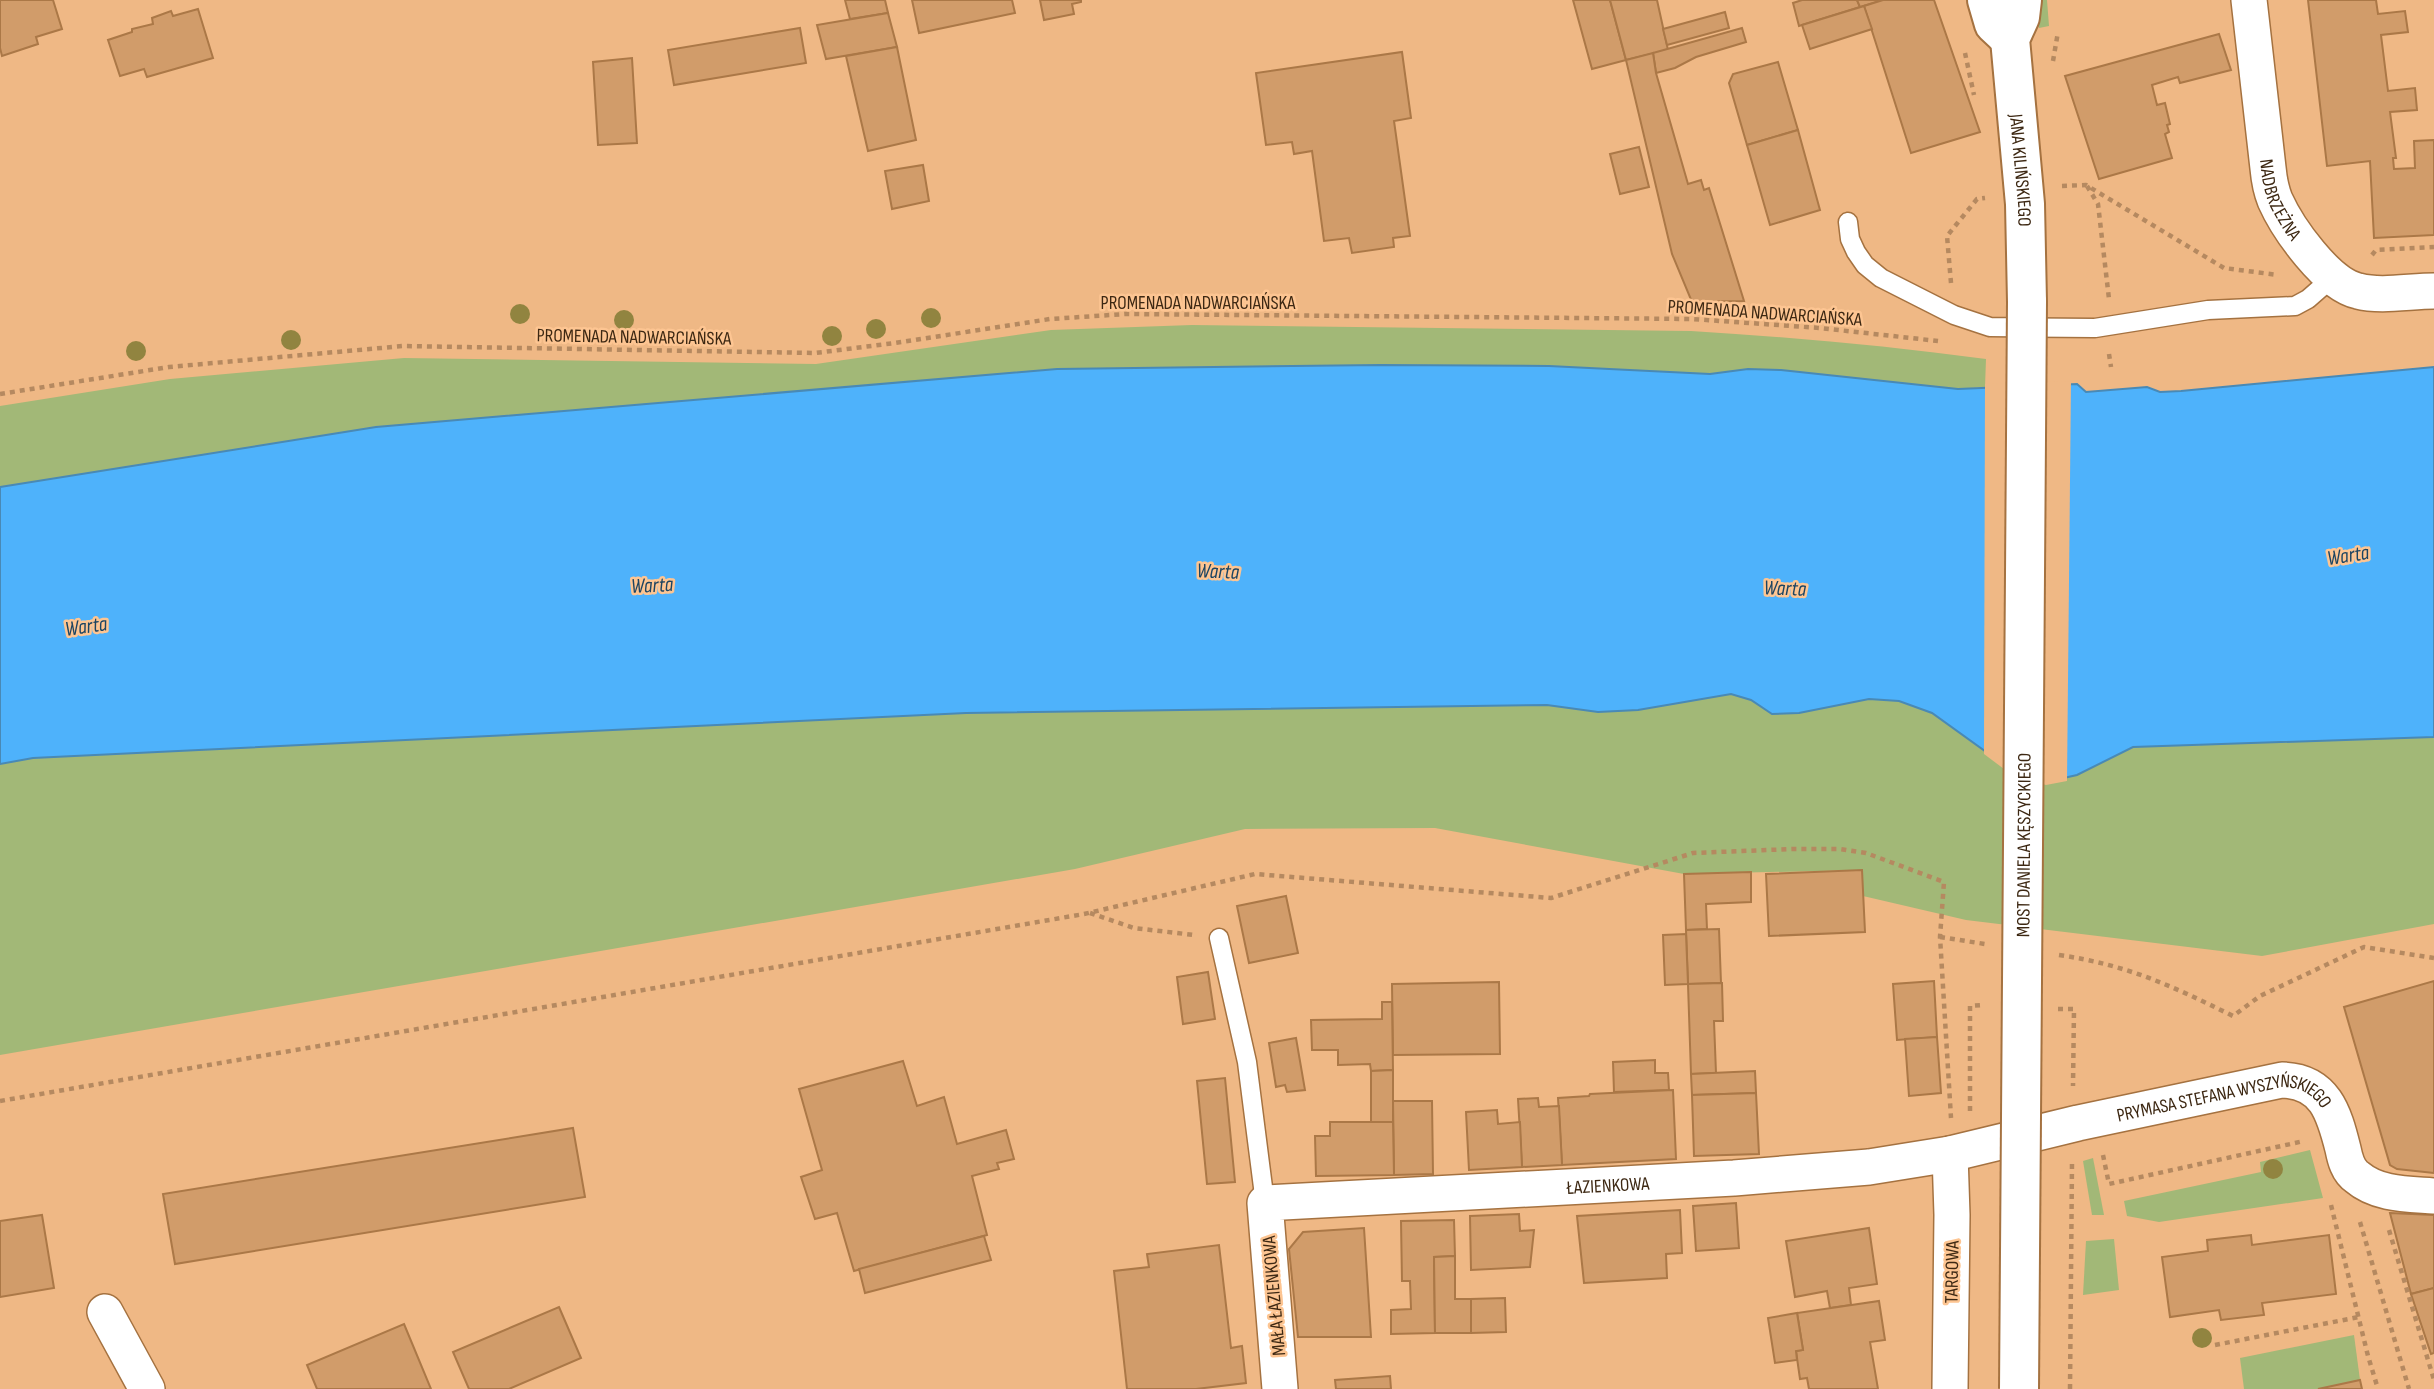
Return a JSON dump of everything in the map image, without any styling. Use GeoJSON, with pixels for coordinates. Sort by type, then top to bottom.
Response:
{"type":"FeatureCollection","features":[{"type":"Feature","properties":{"kind":"street"},"geometry":{"type":"LineString","coordinates":[[1987,0],[1994,24],[2010,38]]}},
{"type":"Feature","properties":{"kind":"street","name":"JANA KILIŃSKIEGO"},"geometry":{"type":"LineString","coordinates":[[2022,0],[2020,17],[2010,38],[2025,204],[2027,302]]}},
{"type":"Feature","properties":{"kind":"street","name":"NADBRZEŻNA"},"geometry":{"type":"LineString","coordinates":[[2249,0],[2270,185],[2281,211],[2310,253],[2332,278],[2359,291],[2434,290]]}},
{"type":"Feature","properties":{"kind":"street","name":"MOST DANIELA KĘSZYCKIEGO"},"geometry":{"type":"LineString","coordinates":[[2019,1389],[2027,302]]}},
{"type":"Feature","properties":{"kind":"street","name":"PRYMASA STEFANA WYSZYŃSKIEGO"},"geometry":{"type":"LineString","coordinates":[[1951,1141],[2266,1082],[2297,1080],[2310,1085],[2328,1105],[2346,1162],[2342,1187]]}},
{"type":"Feature","properties":{"kind":"street","name":"ŁAZIENKOWA"},"geometry":{"type":"LineString","coordinates":[[1265,1203],[1409,1197],[1870,1167],[1951,1141]]}},
{"type":"Feature","properties":{"kind":"street","name":"TARGOWA"},"geometry":{"type":"LineString","coordinates":[[1950,1389],[1951,1141]]}},
{"type":"Feature","properties":{"kind":"street"},"geometry":{"type":"LineString","coordinates":[[2342,1187],[2434,1196]]}},
{"type":"Feature","properties":{"kind":"street","name":"MAŁA ŁAZIENKOWA"},"geometry":{"type":"LineString","coordinates":[[1265,1203],[1280,1389]]}},
{"type":"Feature","properties":{"kind":"street"},"geometry":{"type":"LineString","coordinates":[[105,1312],[147,1389]]}},
{"type":"Feature","properties":{"kind":"lane"},"geometry":{"type":"LineString","coordinates":[[1848,222],[1850,239],[1856,253],[1865,265],[1881,278],[1939,308],[1990,327],[2095,328],[2182,313],[2295,306],[2308,299],[2332,278]]}},
{"type":"Feature","properties":{"kind":"lane"},"geometry":{"type":"LineString","coordinates":[[1219,938],[1247,1062],[1265,1203]]}},
{"type":"Feature","properties":{"kind":"path"},"geometry":{"type":"LineString","coordinates":[[2086,185],[2098,204],[2109,297]]}},
{"type":"Feature","properties":{"kind":"path"},"geometry":{"type":"LineString","coordinates":[[2066,186],[2086,185],[2224,268],[2286,276]]}},
{"type":"Feature","properties":{"kind":"path"},"geometry":{"type":"LineString","coordinates":[[1947,253],[1947,236],[1977,199]]}},
{"type":"Feature","properties":{"kind":"path"},"geometry":{"type":"LineString","coordinates":[[2371,258],[2376,250],[2434,247]]}},
{"type":"Feature","properties":{"kind":"path","name":"PROMENADA NADWARCIAŃSKA"},"geometry":{"type":"LineString","coordinates":[[0,394],[180,366],[403,346],[815,353],[1049,318],[1126,314],[1692,320],[1820,328],[1948,342]]}},
{"type":"Feature","properties":{"kind":"path"},"geometry":{"type":"LineString","coordinates":[[0,1101],[1089,913],[1255,874],[1551,898],[1693,853],[1816,848],[1866,853],[1944,882],[1940,937],[1951,1141]]}},
{"type":"Feature","properties":{"kind":"path"},"geometry":{"type":"LineString","coordinates":[[1089,913],[1134,929],[1219,938]]}},
{"type":"Feature","properties":{"kind":"path"},"geometry":{"type":"LineString","coordinates":[[1940,937],[1992,945]]}},
{"type":"Feature","properties":{"kind":"path"},"geometry":{"type":"LineString","coordinates":[[2055,955],[2103,962],[2133,971],[2165,983],[2233,1016],[2260,996],[2364,947],[2434,958]]}},
{"type":"Feature","properties":{"kind":"path"},"geometry":{"type":"LineString","coordinates":[[1970,1006],[1970,1122]]}},
{"type":"Feature","properties":{"kind":"path"},"geometry":{"type":"LineString","coordinates":[[2073,1089],[2074,1009]]}},
{"type":"Feature","properties":{"kind":"path"},"geometry":{"type":"LineString","coordinates":[[2101,1144],[2109,1184],[2315,1139]]}},
{"type":"Feature","properties":{"kind":"path"},"geometry":{"type":"LineString","coordinates":[[2070,1389],[2072,1150]]}},
{"type":"Feature","properties":{"kind":"path"},"geometry":{"type":"LineString","coordinates":[[2342,1187],[2359,1317],[2378,1389]]}},
{"type":"Feature","properties":{"kind":"path"},"geometry":{"type":"LineString","coordinates":[[2342,1187],[2385,1219],[2434,1380]]}},
{"type":"Feature","properties":{"kind":"path"},"geometry":{"type":"LineString","coordinates":[[2342,1187],[2358,1214],[2409,1389]]}},
{"type":"Feature","properties":{"kind":"path"},"geometry":{"type":"LineString","coordinates":[[2215,1345],[2359,1317]]}},
{"type":"Feature","properties":{"kind":"green space"},"geometry":{"type":"Polygon","coordinates":[[[2037,0],[2047,0],[2049,26],[2039,28],[2037,0]]]}},
{"type":"Feature","properties":{"kind":"green space"},"geometry":{"type":"Polygon","coordinates":[[[1192,325],[1691,331],[1765,336],[1986,359],[1985,387],[1958,389],[1781,370],[1748,369],[1710,374],[1549,366],[1057,369],[376,427],[0,487],[0,406],[170,379],[404,358],[816,364],[1051,330],[1192,325]]]}},
{"type":"Feature","properties":{"kind":"green space"},"geometry":{"type":"Polygon","coordinates":[[[1731,694],[1751,700],[1772,714],[1799,713],[1869,699],[1899,701],[1932,713],[1967,736],[2077,775],[2133,747],[2434,737],[2434,924],[2262,956],[1966,920],[1863,896],[1862,870],[1684,874],[1435,828],[1245,829],[1075,869],[0,1055],[0,764],[32,758],[966,713],[1547,705],[1598,712],[1731,694]]]}},
{"type":"Feature","properties":{"kind":"green space"},"geometry":{"type":"Polygon","coordinates":[[[2310,1150],[2323,1198],[2159,1222],[2127,1216],[2124,1201],[2261,1172],[2260,1162],[2310,1150]]]}},
{"type":"Feature","properties":{"kind":"green space"},"geometry":{"type":"Polygon","coordinates":[[[2093,1158],[2104,1215],[2092,1215],[2083,1161],[2093,1158]]]}},
{"type":"Feature","properties":{"kind":"green space"},"geometry":{"type":"Polygon","coordinates":[[[2114,1239],[2119,1290],[2083,1295],[2086,1241],[2114,1239]]]}},
{"type":"Feature","properties":{"kind":"green space"},"geometry":{"type":"Polygon","coordinates":[[[2354,1335],[2360,1380],[2318,1389],[2244,1389],[2240,1358],[2354,1335]]]}},
{"type":"Feature","properties":{"kind":"water","name":"Warta"},"geometry":{"type":"Polygon","coordinates":[[[1549,366],[1710,374],[1748,369],[1781,370],[1958,389],[2077,384],[2086,392],[2147,387],[2160,392],[2181,391],[2434,367],[2434,737],[2133,747],[2077,775],[2046,782],[2014,772],[1932,713],[1899,701],[1869,699],[1799,713],[1772,714],[1751,700],[1731,694],[1638,710],[1598,712],[1547,705],[966,713],[33,758],[0,764],[0,487],[376,427],[1057,369],[1549,366]]]}},
{"type":"Feature","properties":{"kind":"pier"},"geometry":{"type":"Polygon","coordinates":[[[2071,381],[2067,781],[2046,785],[2012,775],[1984,754],[1985,384],[2071,381]]]}},
{"type":"Feature","properties":{"kind":"building"},"geometry":{"type":"Polygon","coordinates":[[[0,0],[53,0],[62,29],[36,37],[38,44],[2,56],[0,0]]]}},
{"type":"Feature","properties":{"kind":"building"},"geometry":{"type":"Polygon","coordinates":[[[845,0],[885,0],[888,13],[850,19],[845,0]]]}},
{"type":"Feature","properties":{"kind":"building"},"geometry":{"type":"Polygon","coordinates":[[[912,0],[1012,0],[1015,13],[919,33],[912,0]]]}},
{"type":"Feature","properties":{"kind":"building"},"geometry":{"type":"Polygon","coordinates":[[[1040,0],[1081,2],[1072,4],[1074,14],[1044,20],[1040,0]]]}},
{"type":"Feature","properties":{"kind":"building"},"geometry":{"type":"Polygon","coordinates":[[[1573,0],[1610,0],[1626,60],[1592,69],[1573,0]]]}},
{"type":"Feature","properties":{"kind":"building"},"geometry":{"type":"Polygon","coordinates":[[[1610,0],[1657,0],[1668,50],[1626,60],[1610,0]]]}},
{"type":"Feature","properties":{"kind":"building"},"geometry":{"type":"Polygon","coordinates":[[[1802,0],[1857,0],[1860,7],[1799,26],[1793,3],[1802,0]]]}},
{"type":"Feature","properties":{"kind":"building"},"geometry":{"type":"Polygon","coordinates":[[[1857,0],[1883,0],[1860,7],[1857,0]]]}},
{"type":"Feature","properties":{"kind":"building"},"geometry":{"type":"Polygon","coordinates":[[[1883,0],[1934,0],[1980,132],[1911,153],[1864,6],[1883,0]]]}},
{"type":"Feature","properties":{"kind":"building"},"geometry":{"type":"Polygon","coordinates":[[[2308,0],[2376,0],[2378,14],[2405,11],[2408,32],[2381,35],[2388,91],[2415,88],[2417,110],[2390,112],[2396,158],[2393,158],[2394,169],[2415,168],[2414,141],[2434,140],[2434,235],[2374,238],[2370,161],[2327,166],[2308,0]]]}},
{"type":"Feature","properties":{"kind":"building"},"geometry":{"type":"Polygon","coordinates":[[[1864,6],[1872,29],[1810,49],[1802,25],[1864,6]]]}},
{"type":"Feature","properties":{"kind":"building"},"geometry":{"type":"Polygon","coordinates":[[[198,9],[213,58],[147,77],[144,69],[120,76],[108,40],[132,32],[132,29],[153,24],[152,18],[171,11],[173,16],[198,9]]]}},
{"type":"Feature","properties":{"kind":"building"},"geometry":{"type":"Polygon","coordinates":[[[1725,12],[1729,28],[1667,45],[1663,29],[1725,12]]]}},
{"type":"Feature","properties":{"kind":"building"},"geometry":{"type":"Polygon","coordinates":[[[888,13],[897,47],[826,59],[817,25],[888,13]]]}},
{"type":"Feature","properties":{"kind":"building"},"geometry":{"type":"Polygon","coordinates":[[[800,28],[806,63],[674,85],[668,50],[800,28]]]}},
{"type":"Feature","properties":{"kind":"building"},"geometry":{"type":"Polygon","coordinates":[[[1742,28],[1746,42],[1696,57],[1675,68],[1656,73],[1653,53],[1742,28]]]}},
{"type":"Feature","properties":{"kind":"building"},"geometry":{"type":"Polygon","coordinates":[[[2219,34],[2231,70],[2180,83],[2178,77],[2152,85],[2157,105],[2165,103],[2170,124],[2167,125],[2169,132],[2165,134],[2172,158],[2099,179],[2065,76],[2219,34]]]}},
{"type":"Feature","properties":{"kind":"building"},"geometry":{"type":"Polygon","coordinates":[[[897,47],[916,140],[868,151],[846,56],[897,47]]]}},
{"type":"Feature","properties":{"kind":"building"},"geometry":{"type":"Polygon","coordinates":[[[1402,52],[1411,118],[1394,121],[1410,236],[1393,238],[1394,247],[1352,253],[1349,238],[1324,241],[1312,151],[1294,154],[1292,142],[1266,145],[1256,73],[1402,52]]]}},
{"type":"Feature","properties":{"kind":"building"},"geometry":{"type":"Polygon","coordinates":[[[1653,53],[1656,73],[1688,184],[1701,180],[1704,190],[1709,188],[1744,301],[1692,302],[1672,254],[1626,60],[1653,53]]]}},
{"type":"Feature","properties":{"kind":"building"},"geometry":{"type":"Polygon","coordinates":[[[632,58],[637,143],[598,145],[593,62],[632,58]]]}},
{"type":"Feature","properties":{"kind":"building"},"geometry":{"type":"Polygon","coordinates":[[[1778,62],[1798,130],[1747,145],[1729,83],[1733,74],[1778,62]]]}},
{"type":"Feature","properties":{"kind":"building"},"geometry":{"type":"Polygon","coordinates":[[[1798,130],[1820,210],[1770,225],[1747,145],[1798,130]]]}},
{"type":"Feature","properties":{"kind":"building"},"geometry":{"type":"Polygon","coordinates":[[[1639,147],[1649,187],[1620,194],[1610,154],[1639,147]]]}},
{"type":"Feature","properties":{"kind":"building"},"geometry":{"type":"Polygon","coordinates":[[[923,165],[929,201],[892,209],[885,171],[923,165]]]}},
{"type":"Feature","properties":{"kind":"building"},"geometry":{"type":"Polygon","coordinates":[[[1862,870],[1865,932],[1769,936],[1766,874],[1862,870]]]}},
{"type":"Feature","properties":{"kind":"building"},"geometry":{"type":"Polygon","coordinates":[[[1751,872],[1751,902],[1706,904],[1707,929],[1686,930],[1684,874],[1751,872]]]}},
{"type":"Feature","properties":{"kind":"building"},"geometry":{"type":"Polygon","coordinates":[[[1286,896],[1298,953],[1249,963],[1237,906],[1286,896]]]}},
{"type":"Feature","properties":{"kind":"building"},"geometry":{"type":"Polygon","coordinates":[[[1719,929],[1721,983],[1688,984],[1686,930],[1719,929]]]}},
{"type":"Feature","properties":{"kind":"building"},"geometry":{"type":"Polygon","coordinates":[[[1686,934],[1688,984],[1665,985],[1663,935],[1686,934]]]}},
{"type":"Feature","properties":{"kind":"building"},"geometry":{"type":"Polygon","coordinates":[[[1208,972],[1215,1019],[1183,1024],[1177,977],[1208,972]]]}},
{"type":"Feature","properties":{"kind":"building"},"geometry":{"type":"Polygon","coordinates":[[[1934,981],[1937,1037],[1897,1040],[1893,984],[1934,981]]]}},
{"type":"Feature","properties":{"kind":"building"},"geometry":{"type":"Polygon","coordinates":[[[2434,981],[2434,1173],[2397,1169],[2390,1165],[2344,1007],[2434,981]]]}},
{"type":"Feature","properties":{"kind":"building"},"geometry":{"type":"Polygon","coordinates":[[[1499,982],[1500,1054],[1393,1055],[1392,984],[1499,982]]]}},
{"type":"Feature","properties":{"kind":"building"},"geometry":{"type":"Polygon","coordinates":[[[1722,983],[1723,1021],[1714,1021],[1716,1073],[1691,1074],[1688,984],[1722,983]]]}},
{"type":"Feature","properties":{"kind":"building"},"geometry":{"type":"Polygon","coordinates":[[[1382,1002],[1392,1002],[1393,1070],[1371,1071],[1370,1064],[1338,1065],[1338,1050],[1312,1050],[1311,1020],[1382,1019],[1382,1002]]]}},
{"type":"Feature","properties":{"kind":"building"},"geometry":{"type":"Polygon","coordinates":[[[1937,1037],[1941,1093],[1909,1096],[1905,1039],[1937,1037]]]}},
{"type":"Feature","properties":{"kind":"building"},"geometry":{"type":"Polygon","coordinates":[[[1296,1038],[1305,1090],[1287,1092],[1285,1085],[1276,1087],[1269,1043],[1296,1038]]]}},
{"type":"Feature","properties":{"kind":"building"},"geometry":{"type":"Polygon","coordinates":[[[1655,1060],[1655,1073],[1668,1073],[1669,1090],[1614,1092],[1613,1062],[1655,1060]]]}},
{"type":"Feature","properties":{"kind":"building"},"geometry":{"type":"Polygon","coordinates":[[[903,1061],[917,1106],[944,1097],[957,1144],[1006,1130],[1014,1159],[997,1163],[999,1169],[972,1176],[987,1235],[854,1271],[837,1213],[815,1219],[801,1177],[822,1170],[799,1089],[903,1061]]]}},
{"type":"Feature","properties":{"kind":"building"},"geometry":{"type":"Polygon","coordinates":[[[1393,1070],[1393,1122],[1371,1122],[1371,1071],[1393,1070]]]}},
{"type":"Feature","properties":{"kind":"building"},"geometry":{"type":"Polygon","coordinates":[[[1755,1071],[1756,1093],[1692,1095],[1691,1074],[1755,1071]]]}},
{"type":"Feature","properties":{"kind":"building"},"geometry":{"type":"Polygon","coordinates":[[[1225,1078],[1235,1182],[1207,1184],[1197,1081],[1225,1078]]]}},
{"type":"Feature","properties":{"kind":"building"},"geometry":{"type":"Polygon","coordinates":[[[1673,1090],[1676,1159],[1562,1165],[1558,1098],[1673,1090]]]}},
{"type":"Feature","properties":{"kind":"building"},"geometry":{"type":"Polygon","coordinates":[[[1756,1093],[1759,1154],[1694,1156],[1692,1095],[1756,1093]]]}},
{"type":"Feature","properties":{"kind":"building"},"geometry":{"type":"Polygon","coordinates":[[[1538,1098],[1539,1107],[1559,1106],[1562,1165],[1522,1167],[1518,1099],[1538,1098]]]}},
{"type":"Feature","properties":{"kind":"building"},"geometry":{"type":"Polygon","coordinates":[[[1393,1101],[1432,1101],[1433,1174],[1394,1175],[1393,1101]]]}},
{"type":"Feature","properties":{"kind":"building"},"geometry":{"type":"Polygon","coordinates":[[[1497,1110],[1498,1124],[1520,1122],[1522,1167],[1469,1170],[1466,1112],[1497,1110]]]}},
{"type":"Feature","properties":{"kind":"building"},"geometry":{"type":"Polygon","coordinates":[[[1330,1122],[1393,1122],[1394,1175],[1316,1176],[1315,1136],[1330,1136],[1330,1122]]]}},
{"type":"Feature","properties":{"kind":"building"},"geometry":{"type":"Polygon","coordinates":[[[573,1128],[585,1197],[175,1264],[163,1194],[573,1128]]]}},
{"type":"Feature","properties":{"kind":"building"},"geometry":{"type":"Polygon","coordinates":[[[1736,1203],[1739,1248],[1696,1251],[1693,1206],[1736,1203]]]}},
{"type":"Feature","properties":{"kind":"building"},"geometry":{"type":"Polygon","coordinates":[[[1680,1210],[1682,1253],[1666,1254],[1667,1278],[1584,1283],[1577,1216],[1680,1210]]]}},
{"type":"Feature","properties":{"kind":"building"},"geometry":{"type":"Polygon","coordinates":[[[2390,1213],[2434,1215],[2434,1288],[2411,1294],[2390,1213]]]}},
{"type":"Feature","properties":{"kind":"building"},"geometry":{"type":"Polygon","coordinates":[[[1519,1214],[1520,1231],[1534,1230],[1530,1267],[1471,1270],[1470,1216],[1519,1214]]]}},
{"type":"Feature","properties":{"kind":"building"},"geometry":{"type":"Polygon","coordinates":[[[42,1215],[54,1288],[0,1297],[0,1221],[42,1215]]]}},
{"type":"Feature","properties":{"kind":"building"},"geometry":{"type":"Polygon","coordinates":[[[1454,1220],[1455,1256],[1434,1257],[1435,1333],[1391,1334],[1391,1310],[1411,1309],[1410,1281],[1402,1281],[1401,1221],[1454,1220]]]}},
{"type":"Feature","properties":{"kind":"building"},"geometry":{"type":"Polygon","coordinates":[[[1364,1228],[1371,1337],[1298,1337],[1289,1249],[1303,1232],[1364,1228]]]}},
{"type":"Feature","properties":{"kind":"building"},"geometry":{"type":"Polygon","coordinates":[[[1869,1228],[1877,1284],[1849,1288],[1851,1305],[1830,1308],[1827,1291],[1795,1297],[1786,1241],[1869,1228]]]}},
{"type":"Feature","properties":{"kind":"building"},"geometry":{"type":"Polygon","coordinates":[[[2251,1235],[2252,1245],[2329,1235],[2336,1294],[2262,1303],[2264,1315],[2221,1320],[2219,1310],[2170,1317],[2162,1257],[2208,1251],[2207,1240],[2251,1235]]]}},
{"type":"Feature","properties":{"kind":"building"},"geometry":{"type":"Polygon","coordinates":[[[984,1236],[991,1260],[865,1293],[859,1269],[984,1236]]]}},
{"type":"Feature","properties":{"kind":"building"},"geometry":{"type":"Polygon","coordinates":[[[1219,1245],[1231,1348],[1242,1346],[1246,1383],[1196,1389],[1127,1389],[1114,1271],[1149,1267],[1147,1254],[1219,1245]]]}},
{"type":"Feature","properties":{"kind":"building"},"geometry":{"type":"Polygon","coordinates":[[[1455,1256],[1455,1299],[1471,1299],[1471,1333],[1435,1333],[1434,1257],[1455,1256]]]}},
{"type":"Feature","properties":{"kind":"building"},"geometry":{"type":"Polygon","coordinates":[[[2434,1288],[2434,1353],[2431,1354],[2411,1294],[2434,1288]]]}},
{"type":"Feature","properties":{"kind":"building"},"geometry":{"type":"Polygon","coordinates":[[[1505,1298],[1506,1332],[1471,1333],[1471,1299],[1505,1298]]]}},
{"type":"Feature","properties":{"kind":"building"},"geometry":{"type":"Polygon","coordinates":[[[1879,1301],[1885,1340],[1870,1342],[1878,1389],[1809,1389],[1807,1378],[1800,1379],[1796,1351],[1803,1350],[1797,1313],[1879,1301]]]}},
{"type":"Feature","properties":{"kind":"building"},"geometry":{"type":"Polygon","coordinates":[[[559,1307],[581,1358],[509,1389],[469,1389],[453,1352],[559,1307]]]}},
{"type":"Feature","properties":{"kind":"building"},"geometry":{"type":"Polygon","coordinates":[[[1797,1313],[1803,1350],[1796,1351],[1797,1360],[1775,1363],[1768,1318],[1797,1313]]]}},
{"type":"Feature","properties":{"kind":"building"},"geometry":{"type":"Polygon","coordinates":[[[404,1324],[431,1389],[317,1389],[307,1365],[404,1324]]]}},
{"type":"Feature","properties":{"kind":"building"},"geometry":{"type":"Polygon","coordinates":[[[1390,1376],[1391,1389],[1336,1389],[1335,1380],[1390,1376]]]}},
{"type":"Feature","properties":{"kind":"building"},"geometry":{"type":"Polygon","coordinates":[[[2360,1380],[2362,1389],[2318,1389],[2360,1380]]]}}]}
